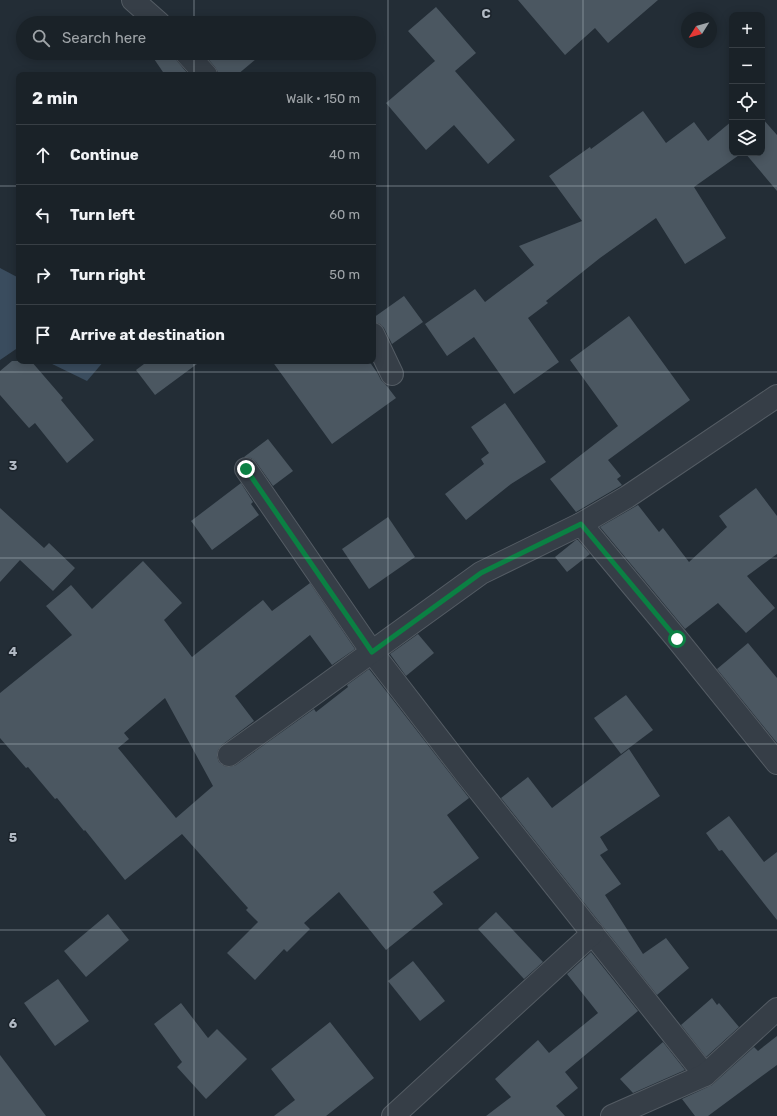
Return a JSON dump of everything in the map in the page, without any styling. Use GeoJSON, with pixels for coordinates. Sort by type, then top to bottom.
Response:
{"type":"FeatureCollection","features":[{"type":"Feature","properties":{"kind":"street"},"geometry":{"type":"LineString","coordinates":[[133,0],[151,16]]}},
{"type":"Feature","properties":{"kind":"street"},"geometry":{"type":"LineString","coordinates":[[192,60],[203,72]]}},
{"type":"Feature","properties":{"kind":"street"},"geometry":{"type":"LineString","coordinates":[[376,340],[392,374]]}},
{"type":"Feature","properties":{"kind":"street"},"geometry":{"type":"LineString","coordinates":[[229,755],[481,573],[581,524],[627,497],[777,396]]}},
{"type":"Feature","properties":{"kind":"street"},"geometry":{"type":"LineString","coordinates":[[246,469],[372,652],[466,774],[705,1075]]}},
{"type":"Feature","properties":{"kind":"street"},"geometry":{"type":"LineString","coordinates":[[581,524],[677,639],[777,763]]}},
{"type":"Feature","properties":{"kind":"street"},"geometry":{"type":"LineString","coordinates":[[393,1116],[593,933]]}},
{"type":"Feature","properties":{"kind":"street"},"geometry":{"type":"LineString","coordinates":[[612,1116],[705,1075],[777,1009]]}},
{"type":"Feature","properties":{"kind":"water"},"geometry":{"type":"Polygon","coordinates":[[[0,268],[16,276],[16,349],[0,360],[0,268]]]}},
{"type":"Feature","properties":{"kind":"water"},"geometry":{"type":"Polygon","coordinates":[[[52,364],[101,364],[87,381],[52,364]]]}},
{"type":"Feature","properties":{"kind":"building"},"geometry":{"type":"Polygon","coordinates":[[[518,0],[658,0],[608,43],[595,28],[565,55],[518,0]]]}},
{"type":"Feature","properties":{"kind":"building"},"geometry":{"type":"Polygon","coordinates":[[[436,7],[476,53],[455,71],[515,140],[488,164],[454,125],[426,150],[386,103],[435,61],[408,31],[436,7]]]}},
{"type":"Feature","properties":{"kind":"building"},"geometry":{"type":"Polygon","coordinates":[[[155,60],[176,60],[186,72],[163,72],[155,60]]]}},
{"type":"Feature","properties":{"kind":"building"},"geometry":{"type":"Polygon","coordinates":[[[209,60],[255,60],[241,72],[218,72],[209,60]]]}},
{"type":"Feature","properties":{"kind":"building"},"geometry":{"type":"Polygon","coordinates":[[[643,111],[666,143],[694,122],[708,141],[729,124],[729,156],[738,156],[694,187],[726,238],[685,264],[656,218],[600,258],[546,301],[548,303],[528,318],[559,362],[514,394],[474,337],[447,356],[425,324],[475,289],[485,302],[534,265],[519,246],[582,221],[549,176],[590,147],[591,149],[643,111]]]}},
{"type":"Feature","properties":{"kind":"building"},"geometry":{"type":"Polygon","coordinates":[[[765,121],[777,135],[777,191],[748,156],[765,156],[765,121]]]}},
{"type":"Feature","properties":{"kind":"building"},"geometry":{"type":"Polygon","coordinates":[[[404,296],[423,322],[392,344],[384,328],[380,324],[376,323],[376,316],[404,296]]]}},
{"type":"Feature","properties":{"kind":"building"},"geometry":{"type":"Polygon","coordinates":[[[629,316],[690,400],[608,460],[621,476],[617,479],[622,485],[576,512],[550,479],[618,426],[570,360],[629,316]]]}},
{"type":"Feature","properties":{"kind":"building"},"geometry":{"type":"Polygon","coordinates":[[[12,361],[16,361],[16,364],[34,364],[63,398],[61,400],[94,440],[67,463],[35,423],[29,428],[0,395],[0,371],[12,361]]]}},
{"type":"Feature","properties":{"kind":"building"},"geometry":{"type":"Polygon","coordinates":[[[144,364],[197,364],[155,395],[136,370],[144,364]]]}},
{"type":"Feature","properties":{"kind":"building"},"geometry":{"type":"Polygon","coordinates":[[[274,364],[371,364],[381,380],[396,398],[332,444],[274,364]]]}},
{"type":"Feature","properties":{"kind":"building"},"geometry":{"type":"Polygon","coordinates":[[[505,403],[546,462],[511,484],[466,520],[445,494],[484,464],[481,459],[489,453],[471,427],[505,403]]]}},
{"type":"Feature","properties":{"kind":"building"},"geometry":{"type":"Polygon","coordinates":[[[268,439],[293,471],[273,486],[256,462],[251,458],[244,457],[268,439]]]}},
{"type":"Feature","properties":{"kind":"building"},"geometry":{"type":"Polygon","coordinates":[[[241,483],[253,502],[251,504],[259,515],[212,550],[191,521],[241,483]]]}},
{"type":"Feature","properties":{"kind":"building"},"geometry":{"type":"Polygon","coordinates":[[[756,488],[777,516],[777,554],[747,576],[775,608],[746,633],[718,603],[685,629],[600,527],[638,505],[659,532],[663,528],[689,562],[727,527],[719,516],[756,488]]]}},
{"type":"Feature","properties":{"kind":"building"},"geometry":{"type":"Polygon","coordinates":[[[0,508],[44,548],[49,543],[75,568],[53,591],[20,560],[0,582],[0,508]]]}},
{"type":"Feature","properties":{"kind":"building"},"geometry":{"type":"Polygon","coordinates":[[[388,517],[415,557],[369,589],[342,549],[388,517]]]}},
{"type":"Feature","properties":{"kind":"building"},"geometry":{"type":"Polygon","coordinates":[[[578,540],[590,554],[567,572],[555,557],[578,540]]]}},
{"type":"Feature","properties":{"kind":"building"},"geometry":{"type":"Polygon","coordinates":[[[143,561],[182,603],[164,620],[192,657],[263,600],[272,611],[310,583],[355,649],[332,665],[310,635],[235,696],[254,721],[222,745],[218,750],[217,757],[219,762],[224,766],[230,767],[236,765],[314,709],[316,712],[348,687],[347,685],[369,669],[469,798],[447,815],[479,858],[433,892],[443,904],[386,950],[339,892],[304,923],[310,929],[287,952],[284,949],[255,980],[227,953],[258,922],[246,910],[248,908],[182,834],[125,880],[57,798],[55,799],[28,767],[26,768],[0,738],[0,693],[72,635],[46,606],[71,585],[92,609],[143,561]],[[165,698],[124,733],[129,739],[118,748],[176,818],[213,786],[165,698]]]}},
{"type":"Feature","properties":{"kind":"building"},"geometry":{"type":"Polygon","coordinates":[[[418,634],[434,653],[406,676],[390,654],[418,634]]]}},
{"type":"Feature","properties":{"kind":"building"},"geometry":{"type":"Polygon","coordinates":[[[748,643],[777,678],[777,743],[717,669],[748,643]]]}},
{"type":"Feature","properties":{"kind":"building"},"geometry":{"type":"Polygon","coordinates":[[[626,695],[653,730],[621,754],[594,718],[626,695]]]}},
{"type":"Feature","properties":{"kind":"building"},"geometry":{"type":"Polygon","coordinates":[[[629,749],[660,796],[600,837],[608,850],[600,855],[621,884],[605,895],[643,954],[666,938],[689,968],[657,995],[501,798],[528,777],[552,808],[629,749]]]}},
{"type":"Feature","properties":{"kind":"building"},"geometry":{"type":"Polygon","coordinates":[[[729,816],[764,862],[777,852],[777,920],[722,850],[719,851],[706,833],[729,816]]]}},
{"type":"Feature","properties":{"kind":"building"},"geometry":{"type":"Polygon","coordinates":[[[496,912],[543,962],[524,979],[478,929],[496,912]]]}},
{"type":"Feature","properties":{"kind":"building"},"geometry":{"type":"Polygon","coordinates":[[[108,914],[129,940],[86,977],[64,951],[108,914]]]}},
{"type":"Feature","properties":{"kind":"building"},"geometry":{"type":"Polygon","coordinates":[[[591,952],[638,1011],[565,1072],[578,1088],[556,1106],[565,1116],[486,1116],[511,1097],[495,1079],[538,1040],[549,1053],[598,1013],[567,974],[591,952]]]}},
{"type":"Feature","properties":{"kind":"building"},"geometry":{"type":"Polygon","coordinates":[[[413,961],[445,1001],[420,1021],[388,981],[413,961]]]}},
{"type":"Feature","properties":{"kind":"building"},"geometry":{"type":"Polygon","coordinates":[[[58,979],[89,1021],[55,1046],[24,1003],[58,979]]]}},
{"type":"Feature","properties":{"kind":"building"},"geometry":{"type":"Polygon","coordinates":[[[712,998],[717,1005],[719,1003],[739,1027],[706,1057],[681,1025],[712,998]]]}},
{"type":"Feature","properties":{"kind":"building"},"geometry":{"type":"Polygon","coordinates":[[[181,1003],[208,1038],[217,1029],[247,1059],[206,1099],[177,1067],[182,1062],[154,1024],[181,1003]]]}},
{"type":"Feature","properties":{"kind":"building"},"geometry":{"type":"Polygon","coordinates":[[[330,1022],[374,1078],[326,1116],[274,1116],[295,1100],[271,1069],[330,1022]]]}},
{"type":"Feature","properties":{"kind":"building"},"geometry":{"type":"Polygon","coordinates":[[[777,1036],[777,1065],[708,1116],[695,1116],[682,1099],[712,1085],[754,1047],[758,1051],[777,1036]]]}},
{"type":"Feature","properties":{"kind":"building"},"geometry":{"type":"Polygon","coordinates":[[[663,1042],[685,1070],[633,1093],[620,1079],[663,1042]]]}},
{"type":"Feature","properties":{"kind":"building"},"geometry":{"type":"Polygon","coordinates":[[[0,1055],[46,1116],[0,1116],[0,1055]]]}},
{"type":"Feature","properties":{"kind":"route"},"geometry":{"type":"LineString","coordinates":[[246,469],[372,652],[481,573],[581,524],[677,639]]}}]}
